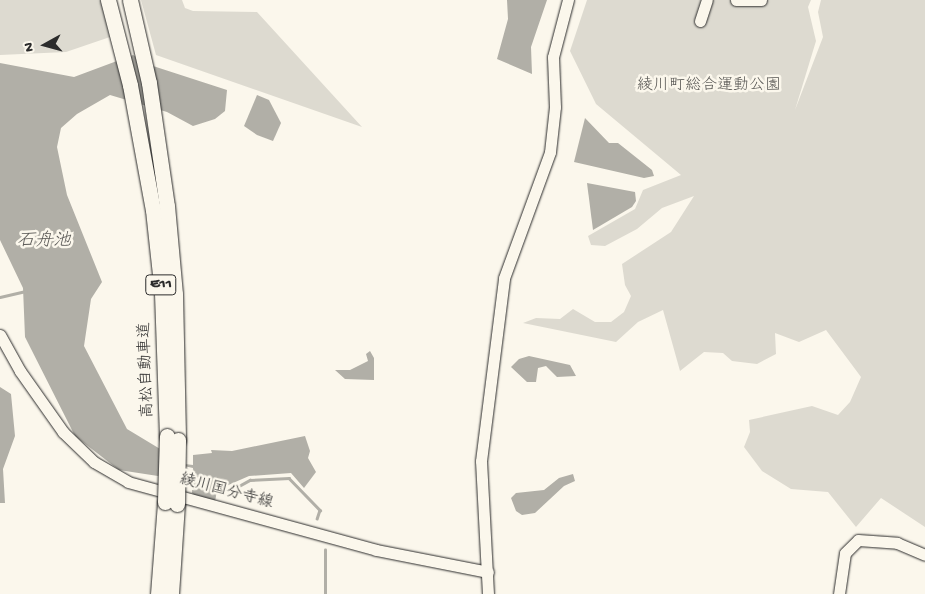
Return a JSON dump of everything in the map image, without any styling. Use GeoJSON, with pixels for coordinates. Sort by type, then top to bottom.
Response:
{"type":"FeatureCollection","features":[{"type":"Feature","properties":{"kind":"highway","name":"高松自動車道"},"geometry":{"type":"LineString","coordinates":[[108,0],[140,137],[162,293],[172,438]]}},
{"type":"Feature","properties":{"kind":"highway","name":"高松自動車道"},"geometry":{"type":"LineString","coordinates":[[130,0],[159,143],[174,294],[171,594]]}},
{"type":"Feature","properties":{"kind":"highway","name":"高松自動車道"},"geometry":{"type":"LineString","coordinates":[[158,594],[171,503]]}},
{"type":"Feature","properties":{"kind":"street"},"geometry":{"type":"LineString","coordinates":[[488,594],[481,461],[504,278],[550,152],[555,107],[553,57],[568,0]]}},
{"type":"Feature","properties":{"kind":"street"},"geometry":{"type":"LineString","coordinates":[[700,21],[707,0]]}},
{"type":"Feature","properties":{"kind":"street"},"geometry":{"type":"LineString","coordinates":[[736,0],[761,0]]}},
{"type":"Feature","properties":{"kind":"street","name":"綾川国分寺線"},"geometry":{"type":"LineString","coordinates":[[0,335],[20,371],[68,438],[94,462],[128,482],[376,550],[488,572]]}},
{"type":"Feature","properties":{"kind":"street"},"geometry":{"type":"LineString","coordinates":[[839,594],[845,553],[858,540],[897,543],[925,556]]}},
{"type":"Feature","properties":{"kind":"green space"},"geometry":{"type":"Polygon","coordinates":[[[0,0],[101,0],[110,37],[66,52],[0,55],[0,0]]]}},
{"type":"Feature","properties":{"kind":"green space"},"geometry":{"type":"Polygon","coordinates":[[[141,0],[182,0],[185,8],[193,11],[257,12],[362,127],[156,55],[141,0]]]}},
{"type":"Feature","properties":{"kind":"green space","name":"綾川町総合運動公園"},"geometry":{"type":"Polygon","coordinates":[[[587,0],[811,0],[808,7],[816,41],[795,110],[823,37],[818,12],[821,0],[925,0],[925,527],[881,498],[856,527],[828,492],[791,489],[762,471],[744,447],[750,432],[749,420],[812,406],[838,415],[850,402],[861,377],[826,330],[799,342],[775,333],[776,354],[757,364],[732,361],[723,353],[704,352],[680,371],[663,310],[638,322],[616,342],[523,323],[536,318],[560,319],[573,309],[595,322],[611,322],[624,312],[631,296],[625,285],[622,264],[671,232],[694,196],[662,208],[637,229],[605,246],[591,245],[588,236],[635,209],[643,190],[681,175],[596,104],[570,51],[587,0]]]}},
{"type":"Feature","properties":{"kind":"water"},"geometry":{"type":"Polygon","coordinates":[[[507,0],[547,0],[531,47],[532,74],[497,59],[508,19],[507,0]]]}},
{"type":"Feature","properties":{"kind":"water","name":"石舟池"},"geometry":{"type":"Polygon","coordinates":[[[133,55],[153,66],[227,90],[225,111],[215,119],[193,126],[167,112],[110,95],[77,114],[61,128],[57,147],[67,195],[102,282],[91,299],[84,346],[127,429],[185,464],[193,465],[193,455],[212,453],[211,450],[232,451],[305,436],[310,451],[308,458],[316,472],[304,488],[291,473],[249,476],[217,490],[215,502],[196,497],[192,493],[193,468],[184,466],[158,476],[119,470],[75,436],[25,337],[23,288],[0,240],[0,63],[74,77],[133,55]]]}},
{"type":"Feature","properties":{"kind":"water"},"geometry":{"type":"Polygon","coordinates":[[[257,95],[269,100],[281,123],[273,141],[257,135],[244,126],[257,95]]]}},
{"type":"Feature","properties":{"kind":"water"},"geometry":{"type":"Polygon","coordinates":[[[585,118],[609,143],[618,143],[652,170],[654,176],[644,178],[574,162],[585,118]]]}},
{"type":"Feature","properties":{"kind":"water"},"geometry":{"type":"Polygon","coordinates":[[[587,183],[635,192],[636,201],[632,207],[593,230],[587,183]]]}},
{"type":"Feature","properties":{"kind":"water"},"geometry":{"type":"Polygon","coordinates":[[[370,351],[374,358],[374,380],[345,379],[335,370],[350,370],[368,361],[366,354],[370,351]]]}},
{"type":"Feature","properties":{"kind":"water"},"geometry":{"type":"Polygon","coordinates":[[[529,356],[570,365],[576,376],[557,377],[546,366],[538,368],[536,382],[527,382],[511,367],[519,359],[529,356]]]}},
{"type":"Feature","properties":{"kind":"water"},"geometry":{"type":"Polygon","coordinates":[[[0,387],[11,394],[15,436],[3,469],[5,503],[0,503],[0,387]]]}},
{"type":"Feature","properties":{"kind":"water"},"geometry":{"type":"Polygon","coordinates":[[[573,474],[575,481],[564,486],[535,513],[522,515],[516,511],[511,498],[516,493],[544,490],[559,478],[573,474]]]}},
{"type":"Feature","properties":{"kind":"waterway"},"geometry":{"type":"LineString","coordinates":[[0,297],[25,291]]}},
{"type":"Feature","properties":{"kind":"waterway"},"geometry":{"type":"LineString","coordinates":[[215,492],[228,492],[250,480],[289,478],[320,510],[317,519]]}},
{"type":"Feature","properties":{"kind":"waterway"},"geometry":{"type":"LineString","coordinates":[[325,550],[325,594]]}}]}
